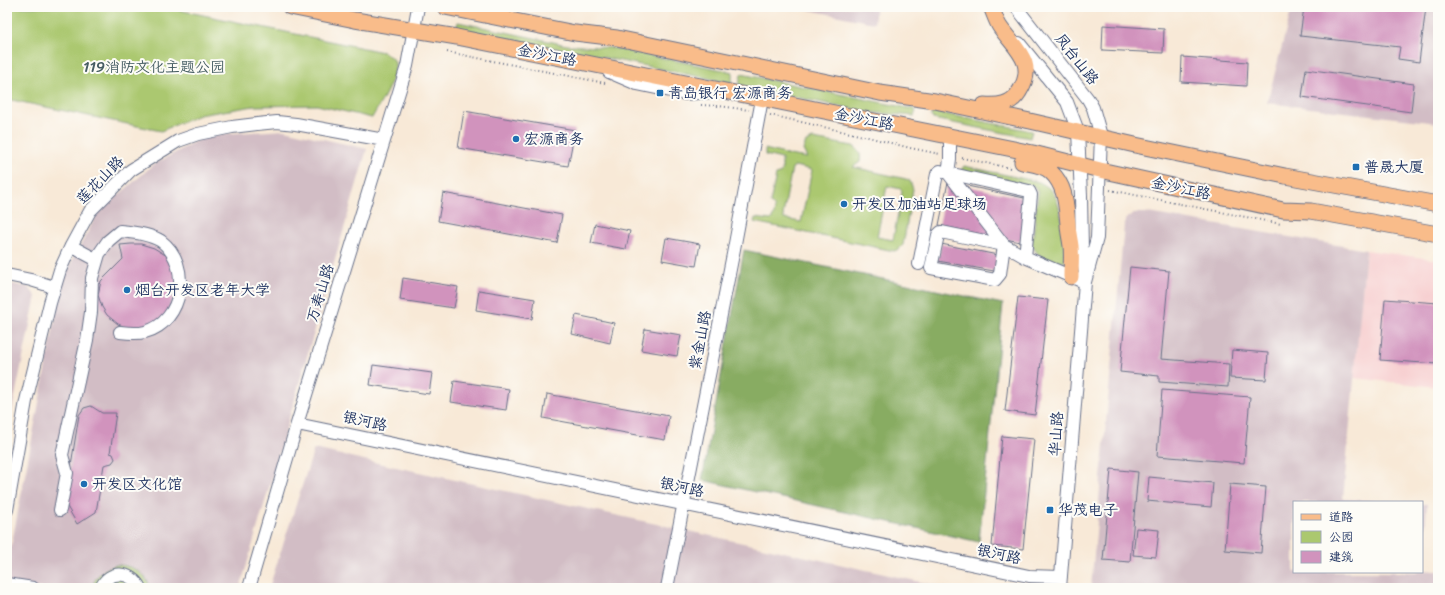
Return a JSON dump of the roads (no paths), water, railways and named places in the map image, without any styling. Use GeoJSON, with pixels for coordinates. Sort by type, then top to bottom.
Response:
{"type":"FeatureCollection","features":[{"type":"Feature","properties":{"kind":"main road","name":"金沙江路"},"geometry":{"type":"LineString","coordinates":[[290,7],[355,20],[457,37],[727,92],[760,106],[950,136],[1033,153],[1080,166],[1283,210],[1310,211],[1438,234]]}},
{"type":"Feature","properties":{"kind":"main road","name":"金沙江路"},"geometry":{"type":"LineString","coordinates":[[446,7],[574,34],[625,40],[880,93],[935,101],[1078,130],[1143,146],[1277,174],[1438,204]]}},
{"type":"Feature","properties":{"kind":"main road"},"geometry":{"type":"LineString","coordinates":[[935,101],[1003,105],[1011,101],[1024,85],[1027,76],[1024,58],[999,26],[992,7]]}},
{"type":"Feature","properties":{"kind":"main road"},"geometry":{"type":"LineString","coordinates":[[950,136],[986,153],[1040,166],[1050,171],[1055,176],[1062,187],[1067,204],[1071,246],[1071,277]]}},
{"type":"Feature","properties":{"kind":"street","name":"万寿山路"},"geometry":{"type":"LineString","coordinates":[[249,588],[297,424],[407,66],[415,30],[418,7]]}},
{"type":"Feature","properties":{"kind":"street"},"geometry":{"type":"LineString","coordinates":[[950,136],[948,172],[1004,245],[1000,274],[995,280],[931,268],[938,235],[942,232],[1004,245],[1025,257],[1085,282],[1082,250],[1078,130],[1067,102],[992,7]]}},
{"type":"Feature","properties":{"kind":"street","name":"凤台山路"},"geometry":{"type":"LineString","coordinates":[[1016,7],[1088,99],[1093,108],[1101,136],[1097,238],[1085,282]]}},
{"type":"Feature","properties":{"kind":"street","name":"紫金山路"},"geometry":{"type":"LineString","coordinates":[[668,588],[760,106]]}},
{"type":"Feature","properties":{"kind":"street","name":"莲花山路"},"geometry":{"type":"LineString","coordinates":[[7,510],[26,401],[54,287],[60,270],[90,211],[131,170],[156,153],[178,141],[198,134],[232,127],[277,122],[384,140]]}},
{"type":"Feature","properties":{"kind":"street"},"geometry":{"type":"LineString","coordinates":[[919,264],[937,174],[940,171],[1029,191],[1031,195],[1025,257]]}},
{"type":"Feature","properties":{"kind":"street"},"geometry":{"type":"LineString","coordinates":[[60,510],[66,473],[62,455],[87,340],[91,312],[92,278],[97,260],[99,254],[108,241],[120,232],[144,234],[160,240],[177,260],[180,274],[180,290],[169,315],[157,327],[145,332],[120,332]]}},
{"type":"Feature","properties":{"kind":"street"},"geometry":{"type":"LineString","coordinates":[[71,246],[97,260]]}},
{"type":"Feature","properties":{"kind":"street"},"geometry":{"type":"LineString","coordinates":[[7,275],[54,287]]}},
{"type":"Feature","properties":{"kind":"street","name":"华山路"},"geometry":{"type":"LineString","coordinates":[[1061,582],[1085,282]]}},
{"type":"Feature","properties":{"kind":"street","name":"银河路"},"geometry":{"type":"LineString","coordinates":[[297,424],[1061,582]]}},
{"type":"Feature","properties":{"kind":"street"},"geometry":{"type":"LineString","coordinates":[[101,588],[106,574],[117,574],[125,570],[132,578],[141,583]]}},
{"type":"Feature","properties":{"kind":"street"},"geometry":{"type":"LineString","coordinates":[[7,584],[33,588]]}},
{"type":"Feature","properties":{"kind":"place","name":"青岛银行 宏源商务"},"geometry":{"type":"Point","coordinates":[660,93]}},
{"type":"Feature","properties":{"kind":"place","name":"宏源商务"},"geometry":{"type":"Point","coordinates":[516,139]}},
{"type":"Feature","properties":{"kind":"place","name":"普晟大厦"},"geometry":{"type":"Point","coordinates":[1356,167]}},
{"type":"Feature","properties":{"kind":"place","name":"开发区加油站足球场"},"geometry":{"type":"Point","coordinates":[844,204]}},
{"type":"Feature","properties":{"kind":"place","name":"烟台开发区老年大学"},"geometry":{"type":"Point","coordinates":[127,290]}},
{"type":"Feature","properties":{"kind":"place","name":"开发区文化馆"},"geometry":{"type":"Point","coordinates":[84,484]}},
{"type":"Feature","properties":{"kind":"place","name":"华茂电子"},"geometry":{"type":"Point","coordinates":[1050,510]}},
{"type":"Feature","properties":{"kind":"park label","name":"119消防文化主题公园"},"geometry":{"type":"Point","coordinates":[154,67]}}]}
